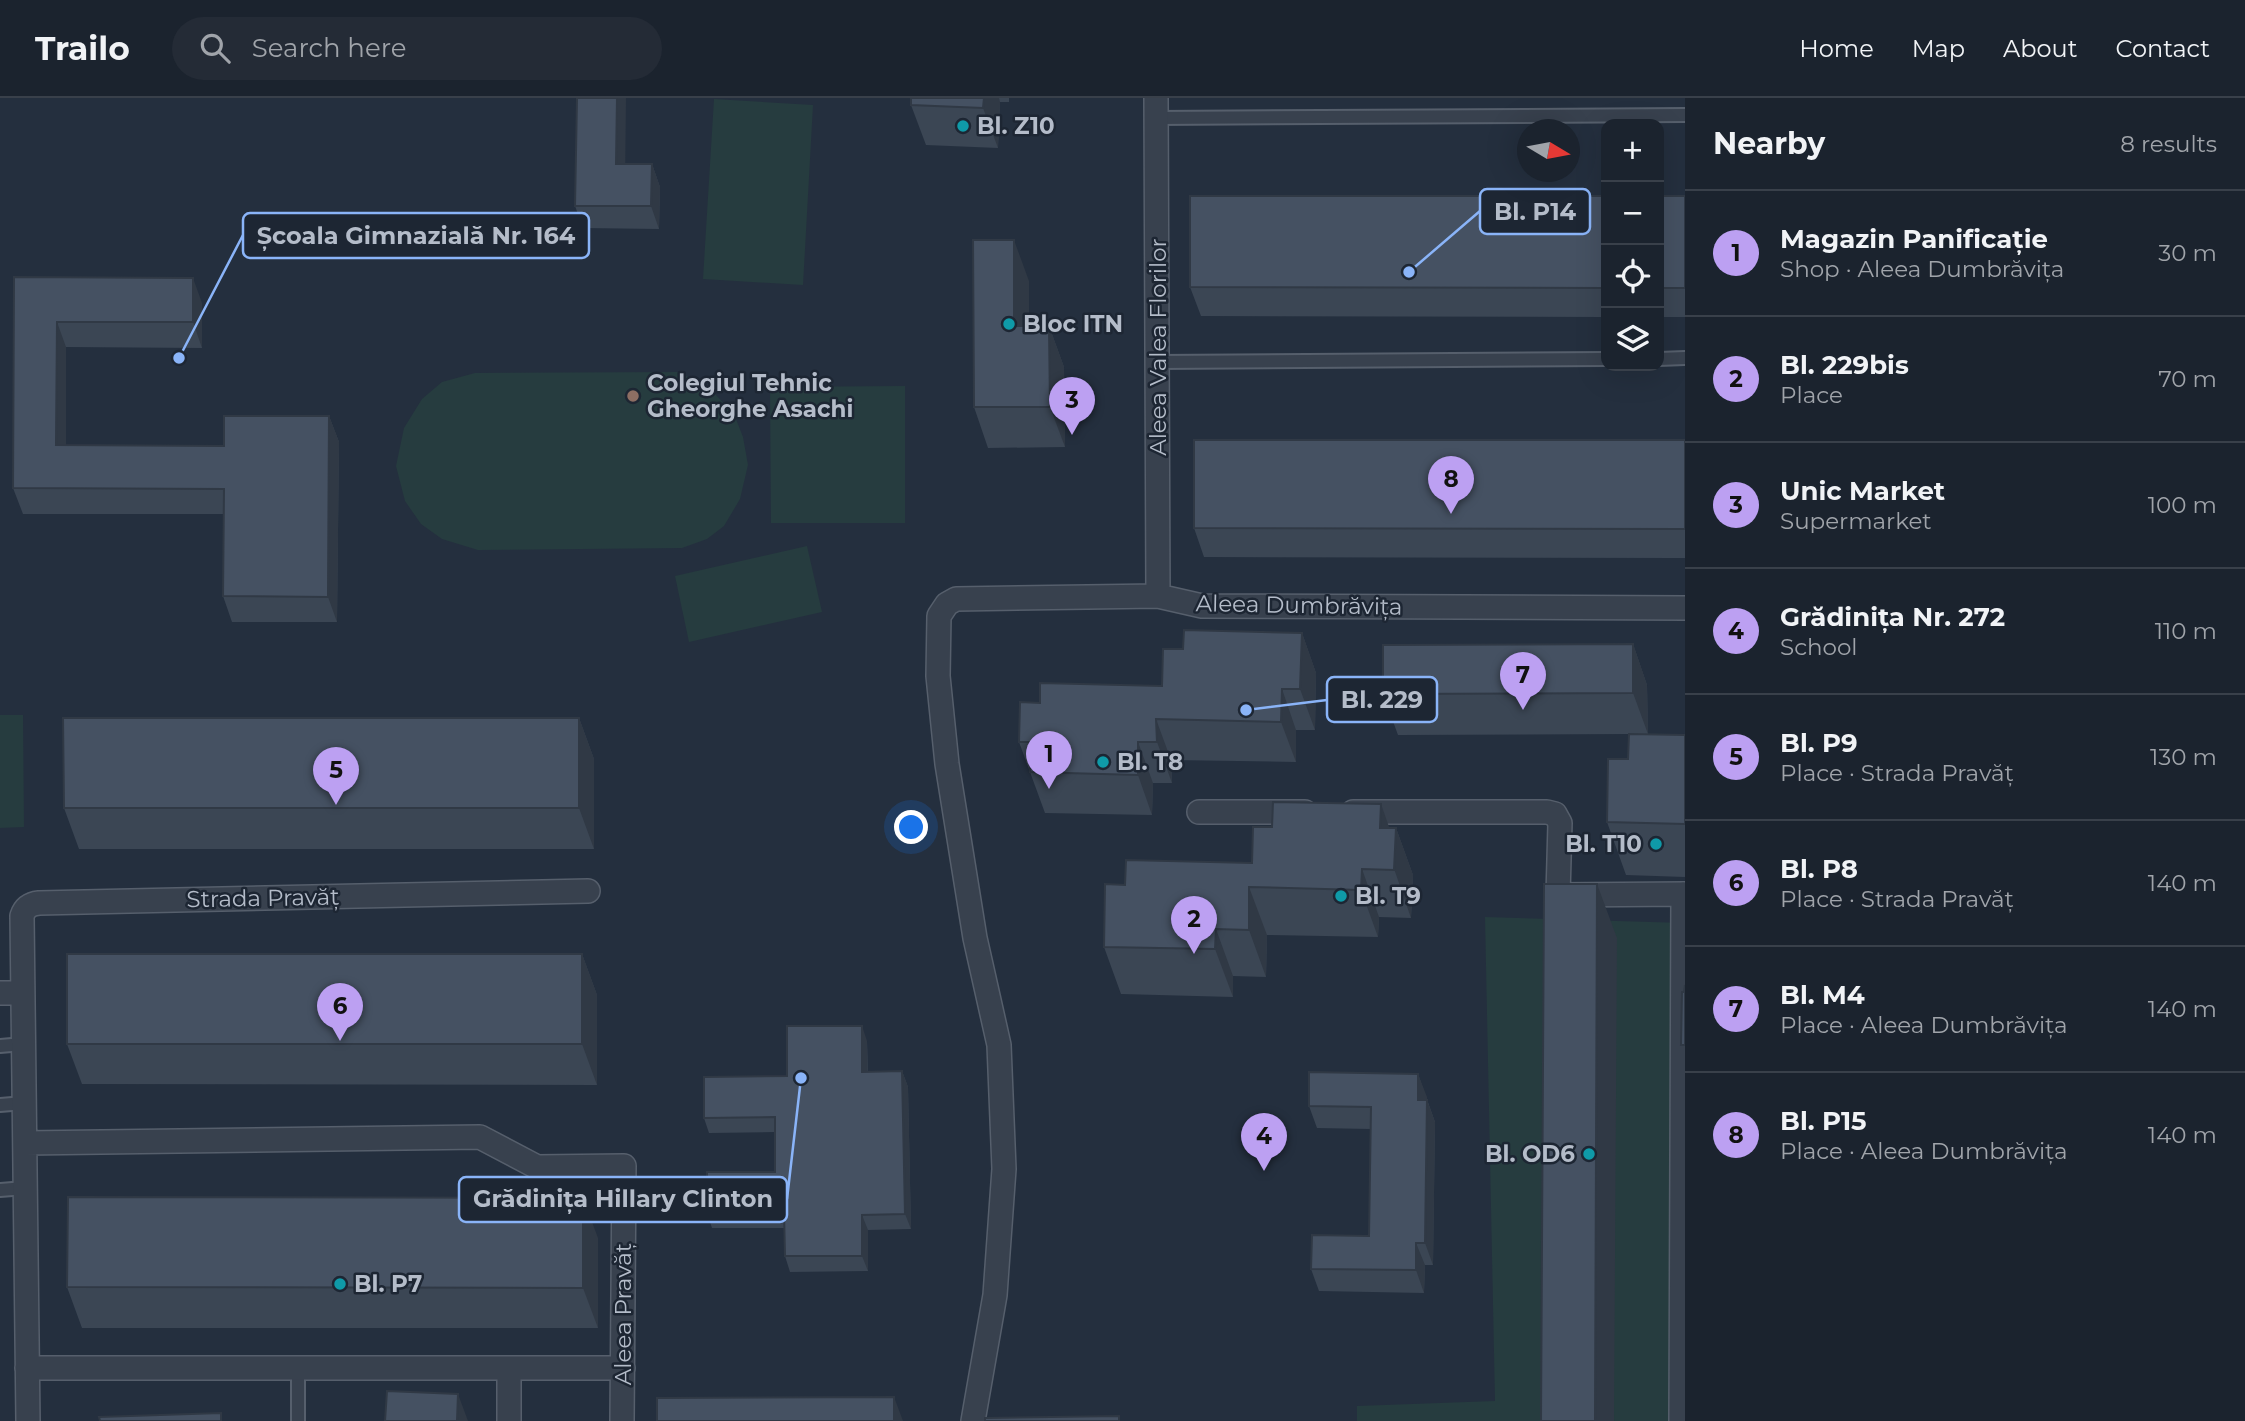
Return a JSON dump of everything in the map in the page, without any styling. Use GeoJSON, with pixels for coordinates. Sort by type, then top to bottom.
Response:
{"type":"FeatureCollection","features":[{"type":"Feature","properties":{"kind":"street","name":"Aleea Valea Florilor"},"geometry":{"type":"LineString","coordinates":[[1156,108],[1158,596]]}},
{"type":"Feature","properties":{"kind":"street","name":"Aleea Dumbrăvița"},"geometry":{"type":"LineString","coordinates":[[973,1421],[995,1296],[1004,1169],[999,1045],[973,926],[947,764],[938,676],[939,616],[947,604],[956,599],[1158,596],[1202,606],[1685,608]]}},
{"type":"Feature","properties":{"kind":"street"},"geometry":{"type":"LineString","coordinates":[[1199,812],[1547,812],[1555,814],[1560,823],[1558,895],[1684,894],[1681,1421]]}},
{"type":"Feature","properties":{"kind":"street","name":"Strada Pravăț"},"geometry":{"type":"LineString","coordinates":[[28,1421],[23,1044],[11,993],[24,910],[31,904],[588,891]]}},
{"type":"Feature","properties":{"kind":"street","name":"Aleea Pravăț"},"geometry":{"type":"LineString","coordinates":[[25,1143],[480,1137],[537,1167],[624,1166],[622,1421]]}},
{"type":"Feature","properties":{"kind":"street"},"geometry":{"type":"LineString","coordinates":[[27,1368],[623,1368]]}},
{"type":"Feature","properties":{"kind":"street"},"geometry":{"type":"LineString","coordinates":[[509,1368],[509,1421]]}},
{"type":"Feature","properties":{"kind":"lane"},"geometry":{"type":"LineString","coordinates":[[1156,108],[1685,115]]}},
{"type":"Feature","properties":{"kind":"lane"},"geometry":{"type":"LineString","coordinates":[[1664,359],[1685,358]]}},
{"type":"Feature","properties":{"kind":"lane"},"geometry":{"type":"LineString","coordinates":[[1158,362],[1601,359]]}},
{"type":"Feature","properties":{"kind":"lane"},"geometry":{"type":"LineString","coordinates":[[0,1046],[23,1044]]}},
{"type":"Feature","properties":{"kind":"lane"},"geometry":{"type":"LineString","coordinates":[[0,1105],[24,1103]]}},
{"type":"Feature","properties":{"kind":"lane"},"geometry":{"type":"LineString","coordinates":[[0,1190],[25,1188]]}},
{"type":"Feature","properties":{"kind":"lane"},"geometry":{"type":"LineString","coordinates":[[298,1368],[298,1421]]}},
{"type":"Feature","properties":{"kind":"green space"},"geometry":{"type":"Polygon","coordinates":[[[714,99],[813,105],[803,285],[703,279],[714,99]]]}},
{"type":"Feature","properties":{"kind":"green space"},"geometry":{"type":"Polygon","coordinates":[[[680,372],[715,394],[734,414],[743,437],[748,465],[740,499],[724,526],[707,539],[682,548],[478,550],[442,539],[421,524],[405,501],[396,466],[404,428],[422,399],[442,382],[475,373],[680,372]]]}},
{"type":"Feature","properties":{"kind":"green space"},"geometry":{"type":"Polygon","coordinates":[[[905,386],[905,523],[771,523],[770,387],[905,386]]]}},
{"type":"Feature","properties":{"kind":"green space"},"geometry":{"type":"Polygon","coordinates":[[[807,546],[822,612],[689,642],[675,576],[807,546]]]}},
{"type":"Feature","properties":{"kind":"green space"},"geometry":{"type":"Polygon","coordinates":[[[0,715],[23,715],[24,827],[0,828],[0,715]]]}},
{"type":"Feature","properties":{"kind":"green space"},"geometry":{"type":"Polygon","coordinates":[[[1485,917],[1685,923],[1685,1421],[1357,1421],[1357,1406],[1495,1401],[1485,917]]]}},
{"type":"Feature","properties":{"kind":"building"},"geometry":{"type":"Polygon","coordinates":[[[577,98],[617,98],[616,164],[652,164],[651,206],[575,206],[577,98]]]}},
{"type":"Feature","properties":{"kind":"building"},"geometry":{"type":"Polygon","coordinates":[[[911,98],[984,98],[983,108],[911,105],[911,98]]]}},
{"type":"Feature","properties":{"kind":"building"},"geometry":{"type":"Polygon","coordinates":[[[1190,196],[1601,196],[1601,288],[1190,287],[1190,196]]]}},
{"type":"Feature","properties":{"kind":"building"},"geometry":{"type":"Polygon","coordinates":[[[1664,196],[1685,196],[1685,288],[1664,288],[1664,196]]]}},
{"type":"Feature","properties":{"kind":"building"},"geometry":{"type":"Polygon","coordinates":[[[973,240],[1014,240],[1014,326],[1049,326],[1050,407],[974,407],[973,240]]]}},
{"type":"Feature","properties":{"kind":"building"},"geometry":{"type":"Polygon","coordinates":[[[14,277],[193,278],[193,322],[57,322],[56,445],[224,446],[224,416],[329,416],[328,597],[223,596],[224,489],[13,488],[14,277]]]}},
{"type":"Feature","properties":{"kind":"building"},"geometry":{"type":"Polygon","coordinates":[[[1194,440],[1685,440],[1685,529],[1194,528],[1194,440]]]}},
{"type":"Feature","properties":{"kind":"building"},"geometry":{"type":"Polygon","coordinates":[[[1184,630],[1302,633],[1300,689],[1282,689],[1281,722],[1156,719],[1157,742],[1138,742],[1138,775],[1030,772],[1031,742],[1019,742],[1020,702],[1040,703],[1040,683],[1162,686],[1163,649],[1183,649],[1184,630]]]}},
{"type":"Feature","properties":{"kind":"building"},"geometry":{"type":"Polygon","coordinates":[[[1633,644],[1633,693],[1383,694],[1383,645],[1633,644]]]}},
{"type":"Feature","properties":{"kind":"building"},"geometry":{"type":"Polygon","coordinates":[[[63,718],[579,718],[579,808],[64,808],[63,718]]]}},
{"type":"Feature","properties":{"kind":"building"},"geometry":{"type":"Polygon","coordinates":[[[1629,734],[1685,735],[1685,824],[1607,822],[1608,759],[1628,759],[1629,734]]]}},
{"type":"Feature","properties":{"kind":"building"},"geometry":{"type":"Polygon","coordinates":[[[1273,802],[1381,804],[1380,828],[1396,828],[1394,870],[1362,869],[1361,890],[1249,887],[1249,930],[1216,929],[1215,949],[1104,947],[1105,884],[1125,885],[1126,860],[1252,863],[1253,827],[1272,827],[1273,802]]]}},
{"type":"Feature","properties":{"kind":"building"},"geometry":{"type":"Polygon","coordinates":[[[1544,884],[1597,884],[1595,1421],[1541,1421],[1544,884]]]}},
{"type":"Feature","properties":{"kind":"building"},"geometry":{"type":"Polygon","coordinates":[[[67,954],[582,954],[582,1044],[67,1044],[67,954]]]}},
{"type":"Feature","properties":{"kind":"building"},"geometry":{"type":"Polygon","coordinates":[[[1685,985],[1685,1045],[1681,1045],[1682,992],[1685,985]]]}},
{"type":"Feature","properties":{"kind":"building"},"geometry":{"type":"Polygon","coordinates":[[[787,1026],[862,1026],[862,1072],[902,1071],[905,1214],[862,1215],[862,1256],[785,1256],[784,1212],[707,1213],[707,1172],[775,1172],[775,1117],[704,1118],[704,1077],[787,1076],[787,1026]]]}},
{"type":"Feature","properties":{"kind":"building"},"geometry":{"type":"Polygon","coordinates":[[[1309,1072],[1418,1074],[1418,1100],[1427,1100],[1425,1243],[1416,1243],[1416,1270],[1311,1269],[1312,1235],[1369,1236],[1371,1107],[1309,1106],[1309,1072]]]}},
{"type":"Feature","properties":{"kind":"building"},"geometry":{"type":"Polygon","coordinates":[[[68,1197],[583,1198],[583,1288],[67,1287],[68,1197]]]}},
{"type":"Feature","properties":{"kind":"building"},"geometry":{"type":"Polygon","coordinates":[[[387,1391],[458,1394],[457,1421],[385,1421],[387,1391]]]}},
{"type":"Feature","properties":{"kind":"building"},"geometry":{"type":"Polygon","coordinates":[[[894,1397],[894,1421],[657,1421],[657,1398],[894,1397]]]}},
{"type":"Feature","properties":{"kind":"building"},"geometry":{"type":"Polygon","coordinates":[[[221,1413],[221,1421],[100,1421],[99,1417],[221,1413]]]}},
{"type":"Feature","properties":{"kind":"building"},"geometry":{"type":"Polygon","coordinates":[[[1119,1416],[1119,1421],[985,1421],[985,1418],[1119,1416]]]}},
{"type":"Feature","properties":{"kind":"place","name":"Bl. Z10"},"geometry":{"type":"Point","coordinates":[963,126]}},
{"type":"Feature","properties":{"kind":"place","name":"Bl. P14"},"geometry":{"type":"Point","coordinates":[1409,272]}},
{"type":"Feature","properties":{"kind":"place","name":"Bloc ITN"},"geometry":{"type":"Point","coordinates":[1009,324]}},
{"type":"Feature","properties":{"kind":"place","name":"Școala Gimnazială Nr. 164"},"geometry":{"type":"Point","coordinates":[179,358]}},
{"type":"Feature","properties":{"kind":"place","name":"Colegiul Tehnic Gheorghe Asachi"},"geometry":{"type":"Point","coordinates":[633,396]}},
{"type":"Feature","properties":{"kind":"place","name":"Unic Market"},"geometry":{"type":"Point","coordinates":[1072,435]}},
{"type":"Feature","properties":{"kind":"place","name":"Bl. P15"},"geometry":{"type":"Point","coordinates":[1451,514]}},
{"type":"Feature","properties":{"kind":"place","name":"Bl. 229"},"geometry":{"type":"Point","coordinates":[1246,710]}},
{"type":"Feature","properties":{"kind":"place","name":"Bl. M4"},"geometry":{"type":"Point","coordinates":[1523,710]}},
{"type":"Feature","properties":{"kind":"place","name":"Bl. T8"},"geometry":{"type":"Point","coordinates":[1103,762]}},
{"type":"Feature","properties":{"kind":"place","name":"Magazin Panificație"},"geometry":{"type":"Point","coordinates":[1049,789]}},
{"type":"Feature","properties":{"kind":"place","name":"Bl. P9"},"geometry":{"type":"Point","coordinates":[336,805]}},
{"type":"Feature","properties":{"kind":"place","name":"Bl. T10"},"geometry":{"type":"Point","coordinates":[1656,844]}},
{"type":"Feature","properties":{"kind":"place","name":"Bl. T9"},"geometry":{"type":"Point","coordinates":[1341,896]}},
{"type":"Feature","properties":{"kind":"place","name":"Bl. 229bis"},"geometry":{"type":"Point","coordinates":[1194,954]}},
{"type":"Feature","properties":{"kind":"place","name":"Bl. P8"},"geometry":{"type":"Point","coordinates":[340,1041]}},
{"type":"Feature","properties":{"kind":"place","name":"Grădinița Hillary Clinton"},"geometry":{"type":"Point","coordinates":[801,1078]}},
{"type":"Feature","properties":{"kind":"place","name":"Bl. OD6"},"geometry":{"type":"Point","coordinates":[1589,1154]}},
{"type":"Feature","properties":{"kind":"place","name":"Grădinița Nr. 272"},"geometry":{"type":"Point","coordinates":[1264,1171]}},
{"type":"Feature","properties":{"kind":"place","name":"Bl. P7"},"geometry":{"type":"Point","coordinates":[340,1284]}}]}
